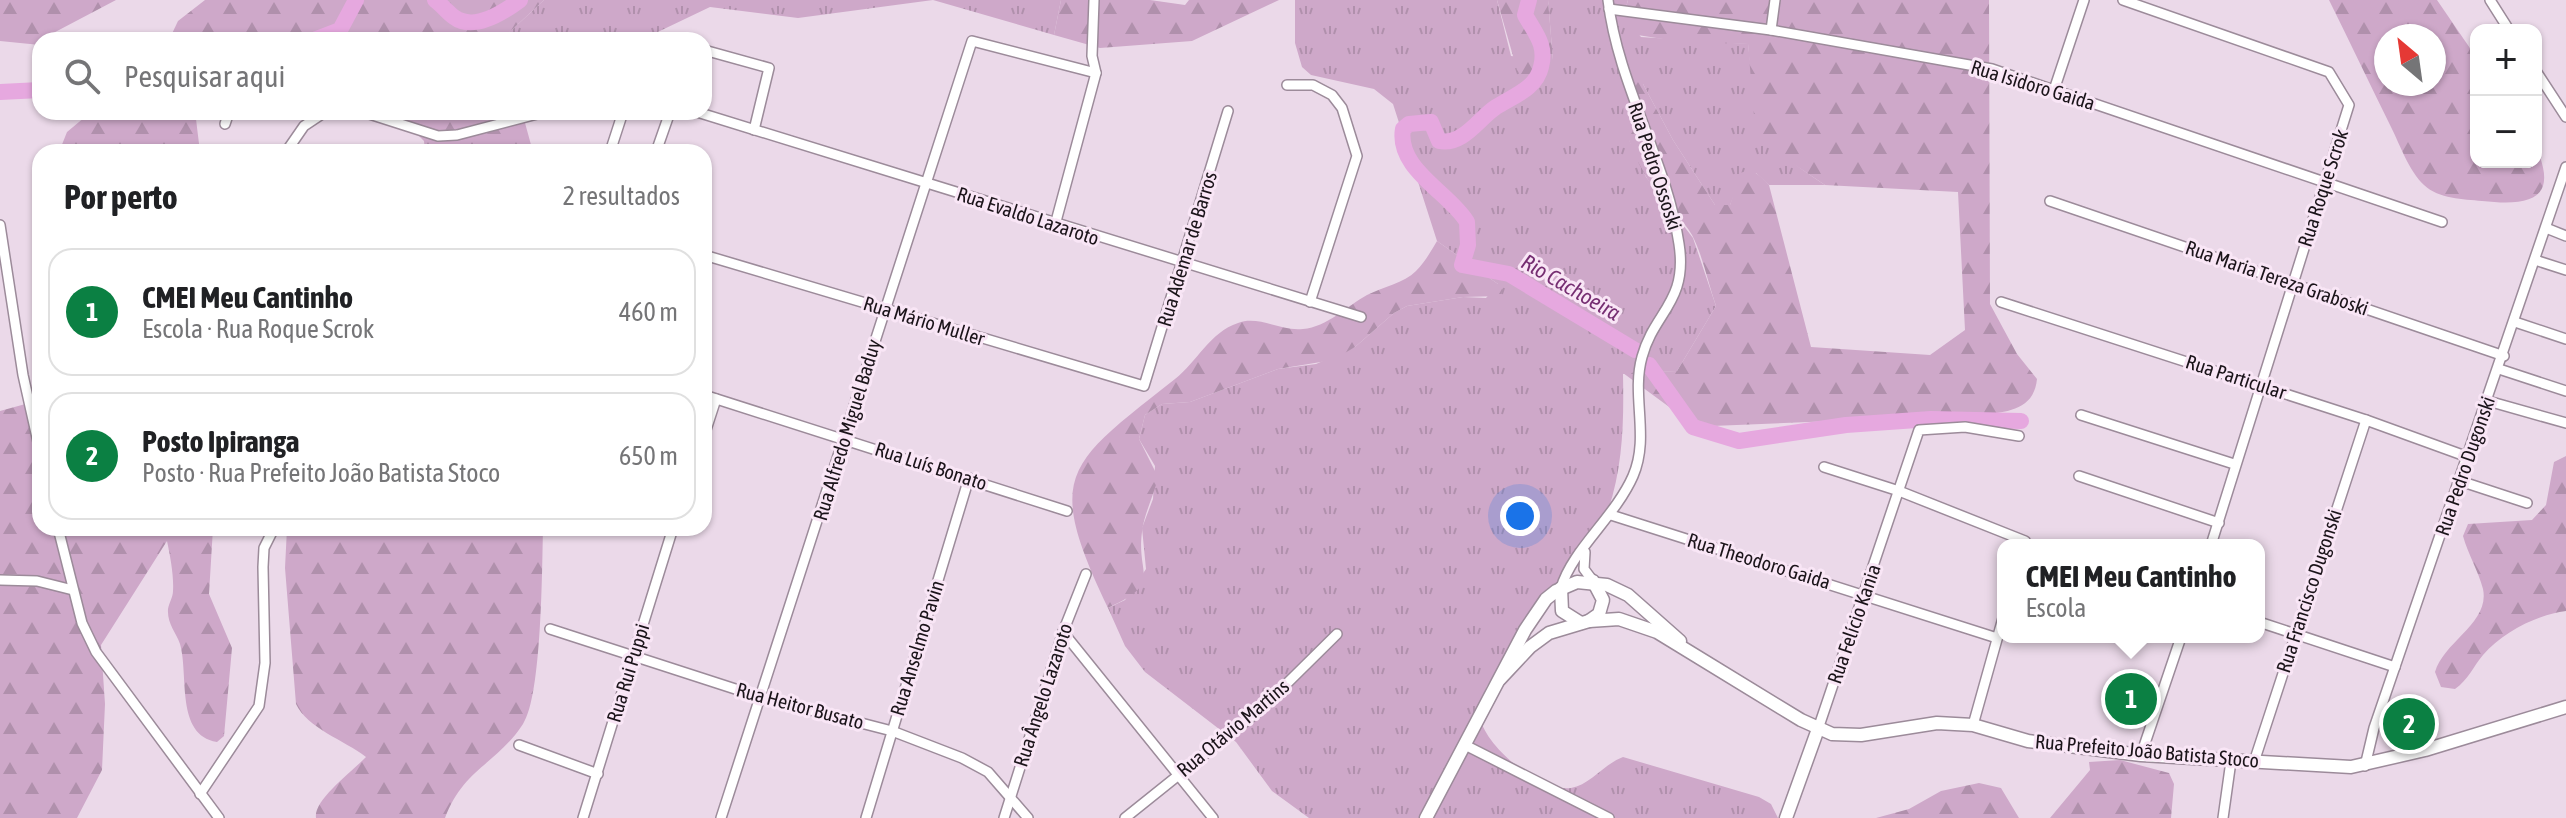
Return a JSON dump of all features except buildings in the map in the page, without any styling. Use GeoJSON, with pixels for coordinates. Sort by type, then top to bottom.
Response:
{"type":"FeatureCollection","features":[{"type":"Feature","properties":{"kind":"main road"},"geometry":{"type":"LineString","coordinates":[[1593,581],[1603,600],[1599,614],[1585,622],[1562,611],[1561,588],[1577,582],[1593,581]]}},
{"type":"Feature","properties":{"kind":"main road","name":"Rua Prefeito João Batista Stoco"},"geometry":{"type":"LineString","coordinates":[[1593,581],[1628,595],[1695,657]]}},
{"type":"Feature","properties":{"kind":"main road","name":"Rua Prefeito João Batista Stoco"},"geometry":{"type":"LineString","coordinates":[[1426,818],[1541,605],[1561,588]]}},
{"type":"Feature","properties":{"kind":"main road","name":"Rua Prefeito João Batista Stoco"},"geometry":{"type":"LineString","coordinates":[[1500,679],[1538,641],[1555,630],[1585,622],[1619,619],[1638,624],[1818,729],[1844,736],[1928,724],[1973,725],[2028,741],[2141,755],[2365,766],[2566,707]]}},
{"type":"Feature","properties":{"kind":"main road","name":"Rua Felício Kania"},"geometry":{"type":"LineString","coordinates":[[1786,818],[1818,729]]}},
{"type":"Feature","properties":{"kind":"street"},"geometry":{"type":"LineString","coordinates":[[1055,225],[1096,73],[1092,56],[1094,0]]}},
{"type":"Feature","properties":{"kind":"street"},"geometry":{"type":"LineString","coordinates":[[1771,30],[1775,0]]}},
{"type":"Feature","properties":{"kind":"street"},"geometry":{"type":"LineString","coordinates":[[2054,90],[2084,0]]}},
{"type":"Feature","properties":{"kind":"street","name":"Rua Roque Scrok"},"geometry":{"type":"LineString","coordinates":[[2123,0],[2329,72],[2349,105],[2234,464],[2213,539]]}},
{"type":"Feature","properties":{"kind":"street"},"geometry":{"type":"LineString","coordinates":[[2490,0],[2505,24]]}},
{"type":"Feature","properties":{"kind":"street","name":"Rua Isidoro Gaida"},"geometry":{"type":"LineString","coordinates":[[1608,5],[1992,69],[2442,222]]}},
{"type":"Feature","properties":{"kind":"street","name":"Rua Pedro Ossoski"},"geometry":{"type":"LineString","coordinates":[[1561,588],[1568,568],[1611,515],[1632,477],[1641,451],[1643,353],[1675,298],[1680,248],[1673,209],[1640,120],[1608,5]]}},
{"type":"Feature","properties":{"kind":"street","name":"Rua Alfredo Miguel Baduy"},"geometry":{"type":"LineString","coordinates":[[721,818],[846,439],[884,310],[972,41],[1096,73]]}},
{"type":"Feature","properties":{"kind":"street"},"geometry":{"type":"LineString","coordinates":[[712,52],[769,68],[754,130]]}},
{"type":"Feature","properties":{"kind":"street"},"geometry":{"type":"LineString","coordinates":[[2542,80],[2566,117]]}},
{"type":"Feature","properties":{"kind":"street"},"geometry":{"type":"LineString","coordinates":[[1287,85],[1313,85],[1332,95],[1342,108],[1357,156],[1310,302]]}},
{"type":"Feature","properties":{"kind":"street","name":"Rua Ademar de Barros"},"geometry":{"type":"LineString","coordinates":[[1144,386],[1184,265],[1228,111]]}},
{"type":"Feature","properties":{"kind":"street","name":"Rua Evaldo Lazaroto"},"geometry":{"type":"LineString","coordinates":[[712,117],[1184,265],[1361,317]]}},
{"type":"Feature","properties":{"kind":"street"},"geometry":{"type":"LineString","coordinates":[[225,124],[226,120]]}},
{"type":"Feature","properties":{"kind":"street"},"geometry":{"type":"LineString","coordinates":[[303,120],[304,126]]}},
{"type":"Feature","properties":{"kind":"street"},"geometry":{"type":"LineString","coordinates":[[292,144],[304,126],[313,120]]}},
{"type":"Feature","properties":{"kind":"street"},"geometry":{"type":"LineString","coordinates":[[388,120],[438,136],[457,135],[514,120]]}},
{"type":"Feature","properties":{"kind":"street"},"geometry":{"type":"LineString","coordinates":[[613,144],[620,120]]}},
{"type":"Feature","properties":{"kind":"street"},"geometry":{"type":"LineString","coordinates":[[659,144],[667,120]]}},
{"type":"Feature","properties":{"kind":"street","name":"Rua Pedro Dugonski"},"geometry":{"type":"LineString","coordinates":[[2365,766],[2395,667],[2504,356],[2566,167]]}},
{"type":"Feature","properties":{"kind":"street","name":"Rua Maria Tereza Graboski"},"geometry":{"type":"LineString","coordinates":[[2050,201],[2504,356]]}},
{"type":"Feature","properties":{"kind":"street"},"geometry":{"type":"LineString","coordinates":[[0,225],[32,415]]}},
{"type":"Feature","properties":{"kind":"street"},"geometry":{"type":"LineString","coordinates":[[2546,228],[2566,236]]}},
{"type":"Feature","properties":{"kind":"street","name":"Rua Mário Muller"},"geometry":{"type":"LineString","coordinates":[[712,257],[1144,386]]}},
{"type":"Feature","properties":{"kind":"street"},"geometry":{"type":"LineString","coordinates":[[2535,260],[2566,270]]}},
{"type":"Feature","properties":{"kind":"street","name":"Rua Particular"},"geometry":{"type":"LineString","coordinates":[[2001,302],[2366,420],[2468,457]]}},
{"type":"Feature","properties":{"kind":"street"},"geometry":{"type":"LineString","coordinates":[[2515,322],[2566,339]]}},
{"type":"Feature","properties":{"kind":"street"},"geometry":{"type":"LineString","coordinates":[[2499,369],[2566,391]]}},
{"type":"Feature","properties":{"kind":"street","name":"Rua Luís Bonato"},"geometry":{"type":"LineString","coordinates":[[712,398],[1067,511]]}},
{"type":"Feature","properties":{"kind":"street"},"geometry":{"type":"LineString","coordinates":[[712,411],[716,399]]}},
{"type":"Feature","properties":{"kind":"street"},"geometry":{"type":"LineString","coordinates":[[2488,401],[2566,423]]}},
{"type":"Feature","properties":{"kind":"street"},"geometry":{"type":"LineString","coordinates":[[2081,415],[2234,464]]}},
{"type":"Feature","properties":{"kind":"street","name":"Rua Francisco Dugonski"},"geometry":{"type":"LineString","coordinates":[[2254,762],[2366,420]]}},
{"type":"Feature","properties":{"kind":"street","name":"Rua Felício Kania"},"geometry":{"type":"LineString","coordinates":[[1818,729],[1919,430],[1965,427],[2019,436]]}},
{"type":"Feature","properties":{"kind":"street"},"geometry":{"type":"LineString","coordinates":[[1824,467],[1899,491],[2015,539]]}},
{"type":"Feature","properties":{"kind":"street"},"geometry":{"type":"LineString","coordinates":[[2079,476],[2219,523]]}},
{"type":"Feature","properties":{"kind":"street","name":"Rua Anselmo Pavin"},"geometry":{"type":"LineString","coordinates":[[866,818],[969,478]]}},
{"type":"Feature","properties":{"kind":"street"},"geometry":{"type":"LineString","coordinates":[[2460,481],[2527,503]]}},
{"type":"Feature","properties":{"kind":"street","name":"Rua Theodoro Gaida"},"geometry":{"type":"LineString","coordinates":[[1611,515],[1997,638]]}},
{"type":"Feature","properties":{"kind":"street"},"geometry":{"type":"LineString","coordinates":[[60,536],[73,590],[96,652],[219,818]]}},
{"type":"Feature","properties":{"kind":"street"},"geometry":{"type":"LineString","coordinates":[[200,794],[259,706],[265,663],[264,548],[270,536]]}},
{"type":"Feature","properties":{"kind":"street","name":"Rua Rui Puppi"},"geometry":{"type":"LineString","coordinates":[[583,818],[670,536]]}},
{"type":"Feature","properties":{"kind":"street"},"geometry":{"type":"LineString","coordinates":[[1586,549],[1583,564],[1593,581]]}},
{"type":"Feature","properties":{"kind":"street","name":"Rua Ângelo Lazaroto"},"geometry":{"type":"LineString","coordinates":[[1004,818],[1063,632],[1086,574]]}},
{"type":"Feature","properties":{"kind":"street"},"geometry":{"type":"LineString","coordinates":[[0,580],[37,581],[73,590]]}},
{"type":"Feature","properties":{"kind":"street"},"geometry":{"type":"LineString","coordinates":[[2265,624],[2395,667]]}},
{"type":"Feature","properties":{"kind":"street","name":"Rua Heitor Busato"},"geometry":{"type":"LineString","coordinates":[[550,629],[760,697],[892,731],[962,758],[988,772],[1028,818]]}},
{"type":"Feature","properties":{"kind":"street"},"geometry":{"type":"LineString","coordinates":[[1063,632],[1213,818]]}},
{"type":"Feature","properties":{"kind":"street","name":"Rua Otávio Martins"},"geometry":{"type":"LineString","coordinates":[[1125,818],[1261,709],[1337,634]]}},
{"type":"Feature","properties":{"kind":"street"},"geometry":{"type":"LineString","coordinates":[[1973,725],[1997,638]]}},
{"type":"Feature","properties":{"kind":"street"},"geometry":{"type":"LineString","coordinates":[[2141,755],[2179,643]]}},
{"type":"Feature","properties":{"kind":"street"},"geometry":{"type":"LineString","coordinates":[[519,745],[598,774]]}},
{"type":"Feature","properties":{"kind":"street"},"geometry":{"type":"LineString","coordinates":[[1465,745],[1609,818]]}},
{"type":"Feature","properties":{"kind":"street"},"geometry":{"type":"LineString","coordinates":[[2223,818],[2231,761]]}},
{"type":"Feature","properties":{"kind":"green space"},"geometry":{"type":"Polygon","coordinates":[[[0,0],[116,0],[55,32],[32,32],[32,44],[0,41],[0,0]]]}},
{"type":"Feature","properties":{"kind":"green space"},"geometry":{"type":"Polygon","coordinates":[[[205,0],[544,0],[510,32],[173,32],[178,21],[205,0]]]}},
{"type":"Feature","properties":{"kind":"green space"},"geometry":{"type":"Polygon","coordinates":[[[544,0],[933,0],[798,18],[710,7],[658,32],[510,32],[544,0]]]}},
{"type":"Feature","properties":{"kind":"green space"},"geometry":{"type":"Polygon","coordinates":[[[933,0],[1061,0],[1054,35],[933,0]]]}},
{"type":"Feature","properties":{"kind":"green space"},"geometry":{"type":"Polygon","coordinates":[[[1061,0],[1150,0],[1185,5],[1189,0],[1279,0],[1192,41],[1100,48],[1054,35],[1061,0]]]}},
{"type":"Feature","properties":{"kind":"green space"},"geometry":{"type":"Polygon","coordinates":[[[1295,0],[1497,0],[1511,56],[1553,60],[1548,0],[1628,0],[1624,15],[1641,37],[1748,44],[1761,128],[1782,153],[1825,185],[1769,185],[1756,173],[1734,195],[1730,205],[1715,205],[1673,140],[1643,84],[1624,114],[1630,142],[1646,177],[1693,238],[1716,306],[1677,371],[1623,374],[1621,450],[1615,487],[1603,524],[1487,686],[1480,716],[1491,740],[1515,765],[1559,788],[1578,786],[1623,757],[1759,797],[1771,804],[1778,818],[1309,818],[1272,791],[1236,742],[1145,672],[1125,646],[1108,608],[1125,600],[1146,569],[1142,528],[1153,499],[1155,466],[1139,439],[1145,415],[1162,404],[1190,402],[1278,369],[1316,364],[1355,347],[1394,313],[1407,306],[1463,297],[1486,298],[1498,284],[1437,241],[1393,104],[1374,89],[1311,75],[1302,67],[1295,43],[1295,0]]]}},
{"type":"Feature","properties":{"kind":"green space"},"geometry":{"type":"Polygon","coordinates":[[[1497,0],[1548,0],[1553,60],[1537,77],[1524,77],[1517,70],[1497,0]]]}},
{"type":"Feature","properties":{"kind":"green space"},"geometry":{"type":"Polygon","coordinates":[[[1628,0],[1989,0],[1990,304],[2017,354],[2037,379],[2035,390],[2024,404],[1999,413],[1979,415],[1712,426],[1676,412],[1623,373],[1677,371],[1716,306],[1692,235],[1649,182],[1628,137],[1623,106],[1633,80],[1643,84],[1673,140],[1715,205],[1730,205],[1740,173],[1753,172],[1769,185],[1811,347],[1930,355],[1965,330],[1958,192],[1825,185],[1783,157],[1761,135],[1754,116],[1748,44],[1682,42],[1631,34],[1624,15],[1628,0]]]}},
{"type":"Feature","properties":{"kind":"green space"},"geometry":{"type":"Polygon","coordinates":[[[2329,0],[2437,0],[2470,48],[2470,168],[2542,168],[2542,165],[2544,179],[2542,189],[2535,196],[2513,202],[2452,198],[2424,185],[2405,158],[2375,96],[2446,96],[2446,24],[2374,24],[2374,94],[2329,0]]]}},
{"type":"Feature","properties":{"kind":"green space"},"geometry":{"type":"Polygon","coordinates":[[[81,120],[196,120],[199,144],[62,144],[67,132],[81,120]]]}},
{"type":"Feature","properties":{"kind":"green space"},"geometry":{"type":"Polygon","coordinates":[[[403,120],[524,120],[531,144],[424,144],[403,120]]]}},
{"type":"Feature","properties":{"kind":"green space"},"geometry":{"type":"Polygon","coordinates":[[[1437,241],[1498,284],[1503,290],[1500,296],[1463,297],[1407,306],[1394,313],[1355,347],[1333,360],[1278,369],[1190,402],[1162,404],[1145,415],[1139,439],[1158,477],[1142,532],[1144,577],[1136,591],[1108,608],[1076,528],[1072,499],[1077,476],[1089,454],[1110,432],[1183,372],[1228,327],[1246,321],[1295,329],[1320,324],[1367,295],[1411,275],[1437,241]]]}},
{"type":"Feature","properties":{"kind":"green space"},"geometry":{"type":"Polygon","coordinates":[[[32,402],[32,536],[213,536],[209,594],[232,648],[224,736],[217,742],[204,737],[189,716],[180,644],[168,614],[173,585],[167,541],[101,645],[105,704],[102,770],[77,818],[0,818],[0,411],[32,402]]]}},
{"type":"Feature","properties":{"kind":"green space"},"geometry":{"type":"Polygon","coordinates":[[[2566,456],[2566,611],[2543,616],[2510,632],[2483,655],[2455,689],[2441,687],[2435,672],[2440,661],[2473,622],[2483,601],[2481,582],[2463,536],[2468,524],[2532,520],[2546,505],[2554,462],[2566,456]]]}},
{"type":"Feature","properties":{"kind":"green space"},"geometry":{"type":"Polygon","coordinates":[[[287,536],[543,536],[540,630],[529,709],[513,737],[461,788],[445,818],[316,818],[327,794],[366,757],[317,727],[296,704],[285,568],[287,536]]]}},
{"type":"Feature","properties":{"kind":"green space"},"geometry":{"type":"Polygon","coordinates":[[[2120,760],[2169,773],[2174,784],[2171,818],[2050,818],[2090,770],[2089,762],[2120,760]]]}},
{"type":"Feature","properties":{"kind":"green space"},"geometry":{"type":"Polygon","coordinates":[[[1979,783],[2001,788],[2019,818],[1876,818],[1909,809],[1941,791],[1979,783]]]}},
{"type":"Feature","properties":{"kind":"waterway","name":"Rio Cachoeira"},"geometry":{"type":"LineString","coordinates":[[335,32],[340,30],[356,0]]}},
{"type":"Feature","properties":{"kind":"waterway","name":"Rio Cachoeira"},"geometry":{"type":"LineString","coordinates":[[435,0],[454,17],[470,22],[488,19],[520,0]]}},
{"type":"Feature","properties":{"kind":"waterway","name":"Rio Cachoeira"},"geometry":{"type":"LineString","coordinates":[[1529,0],[1525,15],[1542,52],[1541,67],[1534,81],[1456,139],[1439,141],[1431,122],[1409,124],[1403,129],[1403,143],[1416,168],[1467,222],[1468,245],[1462,265],[1509,274],[1635,350]]}},
{"type":"Feature","properties":{"kind":"waterway","name":"Rio Cachoeira"},"geometry":{"type":"LineString","coordinates":[[0,92],[32,90]]}},
{"type":"Feature","properties":{"kind":"waterway","name":"Rio Cachoeira"},"geometry":{"type":"LineString","coordinates":[[1649,365],[1693,427],[1739,441],[1846,425],[1931,419],[2021,421]]}},
{"type":"Feature","properties":{"kind":"place","name":"CMEI Meu Cantinho"},"geometry":{"type":"Point","coordinates":[2131,699]}},
{"type":"Feature","properties":{"kind":"place","name":"Posto Ipiranga"},"geometry":{"type":"Point","coordinates":[2409,724]}}]}
